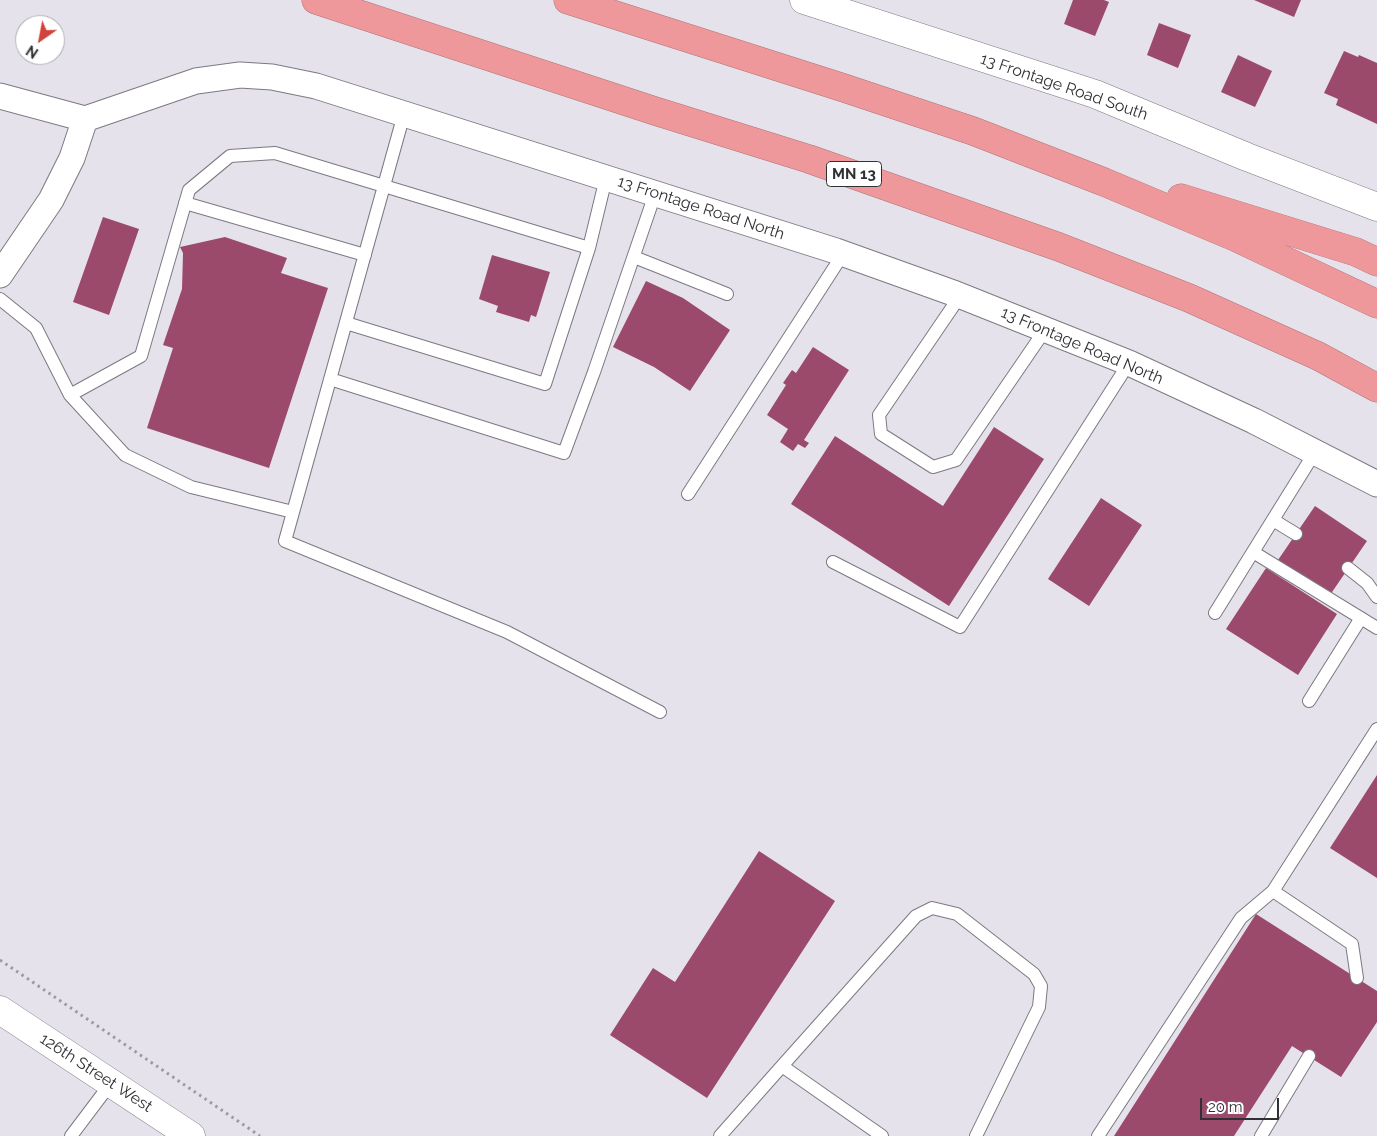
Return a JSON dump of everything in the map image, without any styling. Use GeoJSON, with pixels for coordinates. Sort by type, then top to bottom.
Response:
{"type":"FeatureCollection","features":[{"type":"Feature","properties":{"kind":"highway","name":"MN 13"},"geometry":{"type":"LineString","coordinates":[[316,0],[645,108],[809,159],[1059,247],[1189,298],[1318,356],[1377,388]]}},
{"type":"Feature","properties":{"kind":"highway"},"geometry":{"type":"LineString","coordinates":[[568,0],[844,88],[999,141],[1347,249],[1377,262]]}},
{"type":"Feature","properties":{"kind":"highway"},"geometry":{"type":"LineString","coordinates":[[999,141],[1104,182],[1235,238],[1377,304]]}},
{"type":"Feature","properties":{"kind":"street","name":"13 Frontage Road South"},"geometry":{"type":"LineString","coordinates":[[804,0],[1095,94],[1247,157],[1377,207]]}},
{"type":"Feature","properties":{"kind":"street","name":"13 Frontage Road North"},"geometry":{"type":"LineString","coordinates":[[85,119],[196,81],[240,75],[272,77],[316,86],[843,254],[960,296],[1129,363],[1254,421],[1377,484]]}},
{"type":"Feature","properties":{"kind":"street"},"geometry":{"type":"LineString","coordinates":[[0,96],[85,119],[72,158],[50,200],[0,275]]}},
{"type":"Feature","properties":{"kind":"street","name":"126th Street West"},"geometry":{"type":"LineString","coordinates":[[0,1010],[191,1136]]}},
{"type":"Feature","properties":{"kind":"lane"},"geometry":{"type":"LineString","coordinates":[[404,114],[285,541],[507,632],[660,712]]}},
{"type":"Feature","properties":{"kind":"lane"},"geometry":{"type":"LineString","coordinates":[[70,395],[141,356],[189,190],[230,156],[275,153],[589,248]]}},
{"type":"Feature","properties":{"kind":"lane"},"geometry":{"type":"LineString","coordinates":[[346,323],[545,384],[589,248],[606,178]]}},
{"type":"Feature","properties":{"kind":"lane"},"geometry":{"type":"LineString","coordinates":[[330,379],[564,452],[655,194]]}},
{"type":"Feature","properties":{"kind":"lane"},"geometry":{"type":"LineString","coordinates":[[185,203],[365,255]]}},
{"type":"Feature","properties":{"kind":"lane"},"geometry":{"type":"LineString","coordinates":[[688,494],[843,254]]}},
{"type":"Feature","properties":{"kind":"lane"},"geometry":{"type":"LineString","coordinates":[[634,257],[727,294]]}},
{"type":"Feature","properties":{"kind":"lane"},"geometry":{"type":"LineString","coordinates":[[960,296],[880,415],[881,434],[933,467],[956,460],[1045,330]]}},
{"type":"Feature","properties":{"kind":"lane"},"geometry":{"type":"LineString","coordinates":[[0,299],[36,328],[70,395],[125,456],[191,487],[293,512]]}},
{"type":"Feature","properties":{"kind":"lane"},"geometry":{"type":"LineString","coordinates":[[833,562],[960,627],[1129,363]]}},
{"type":"Feature","properties":{"kind":"lane"},"geometry":{"type":"LineString","coordinates":[[1215,613],[1314,452]]}},
{"type":"Feature","properties":{"kind":"lane"},"geometry":{"type":"LineString","coordinates":[[1273,520],[1296,534]]}},
{"type":"Feature","properties":{"kind":"lane"},"geometry":{"type":"LineString","coordinates":[[1253,552],[1377,628]]}},
{"type":"Feature","properties":{"kind":"lane"},"geometry":{"type":"LineString","coordinates":[[1348,568],[1367,583],[1377,597]]}},
{"type":"Feature","properties":{"kind":"lane"},"geometry":{"type":"LineString","coordinates":[[1309,701],[1361,618]]}},
{"type":"Feature","properties":{"kind":"lane"},"geometry":{"type":"LineString","coordinates":[[1098,1136],[1241,918],[1274,892],[1377,729]]}},
{"type":"Feature","properties":{"kind":"lane"},"geometry":{"type":"LineString","coordinates":[[1274,892],[1352,944],[1358,978]]}},
{"type":"Feature","properties":{"kind":"lane"},"geometry":{"type":"LineString","coordinates":[[720,1136],[916,916],[932,908],[956,914],[1034,974],[1041,986],[1039,1007],[976,1136]]}},
{"type":"Feature","properties":{"kind":"lane"},"geometry":{"type":"LineString","coordinates":[[1261,1136],[1309,1056]]}},
{"type":"Feature","properties":{"kind":"lane"},"geometry":{"type":"LineString","coordinates":[[782,1066],[882,1136]]}},
{"type":"Feature","properties":{"kind":"lane"},"geometry":{"type":"LineString","coordinates":[[71,1136],[110,1083]]}},
{"type":"Feature","properties":{"kind":"path"},"geometry":{"type":"LineString","coordinates":[[0,960],[260,1136]]}},
{"type":"Feature","properties":{"kind":"building"},"geometry":{"type":"Polygon","coordinates":[[[1073,0],[1104,0],[1109,2],[1095,36],[1064,24],[1073,0]]]}},
{"type":"Feature","properties":{"kind":"building"},"geometry":{"type":"Polygon","coordinates":[[[1254,0],[1301,0],[1294,17],[1254,0]]]}},
{"type":"Feature","properties":{"kind":"building"},"geometry":{"type":"Polygon","coordinates":[[[1159,23],[1191,35],[1178,68],[1147,55],[1159,23]]]}},
{"type":"Feature","properties":{"kind":"building"},"geometry":{"type":"Polygon","coordinates":[[[1344,51],[1377,63],[1377,124],[1336,105],[1338,99],[1324,93],[1344,51]]]}},
{"type":"Feature","properties":{"kind":"building"},"geometry":{"type":"Polygon","coordinates":[[[1238,55],[1272,71],[1255,107],[1221,92],[1238,55]]]}},
{"type":"Feature","properties":{"kind":"building"},"geometry":{"type":"Polygon","coordinates":[[[103,217],[139,229],[109,315],[73,302],[103,217]]]}},
{"type":"Feature","properties":{"kind":"building"},"geometry":{"type":"Polygon","coordinates":[[[225,237],[287,258],[281,273],[328,288],[269,468],[147,428],[173,348],[163,345],[182,289],[183,253],[180,247],[225,237]]]}},
{"type":"Feature","properties":{"kind":"building"},"geometry":{"type":"Polygon","coordinates":[[[492,255],[550,272],[536,317],[531,315],[529,322],[496,312],[498,306],[479,299],[492,255]]]}},
{"type":"Feature","properties":{"kind":"building"},"geometry":{"type":"Polygon","coordinates":[[[646,281],[683,298],[730,330],[690,391],[654,367],[613,347],[646,281]]]}},
{"type":"Feature","properties":{"kind":"building"},"geometry":{"type":"Polygon","coordinates":[[[813,347],[849,370],[804,440],[809,443],[805,448],[798,444],[793,451],[780,442],[788,429],[767,415],[786,385],[783,383],[792,370],[796,373],[813,347]]]}},
{"type":"Feature","properties":{"kind":"building"},"geometry":{"type":"Polygon","coordinates":[[[994,427],[1044,459],[949,606],[791,504],[835,436],[943,506],[994,427]]]}},
{"type":"Feature","properties":{"kind":"building"},"geometry":{"type":"Polygon","coordinates":[[[1101,498],[1142,525],[1089,606],[1048,579],[1101,498]]]}},
{"type":"Feature","properties":{"kind":"building"},"geometry":{"type":"Polygon","coordinates":[[[1315,506],[1367,541],[1330,595],[1278,560],[1315,506]]]}},
{"type":"Feature","properties":{"kind":"building"},"geometry":{"type":"Polygon","coordinates":[[[1266,568],[1337,614],[1298,675],[1226,629],[1266,568]]]}},
{"type":"Feature","properties":{"kind":"building"},"geometry":{"type":"Polygon","coordinates":[[[1377,775],[1377,878],[1330,848],[1377,775]]]}},
{"type":"Feature","properties":{"kind":"building"},"geometry":{"type":"Polygon","coordinates":[[[759,851],[835,901],[707,1098],[610,1035],[653,968],[675,982],[759,851]]]}},
{"type":"Feature","properties":{"kind":"building"},"geometry":{"type":"Polygon","coordinates":[[[1256,914],[1377,991],[1377,1022],[1341,1077],[1292,1046],[1234,1136],[1114,1136],[1256,914]]]}}]}
